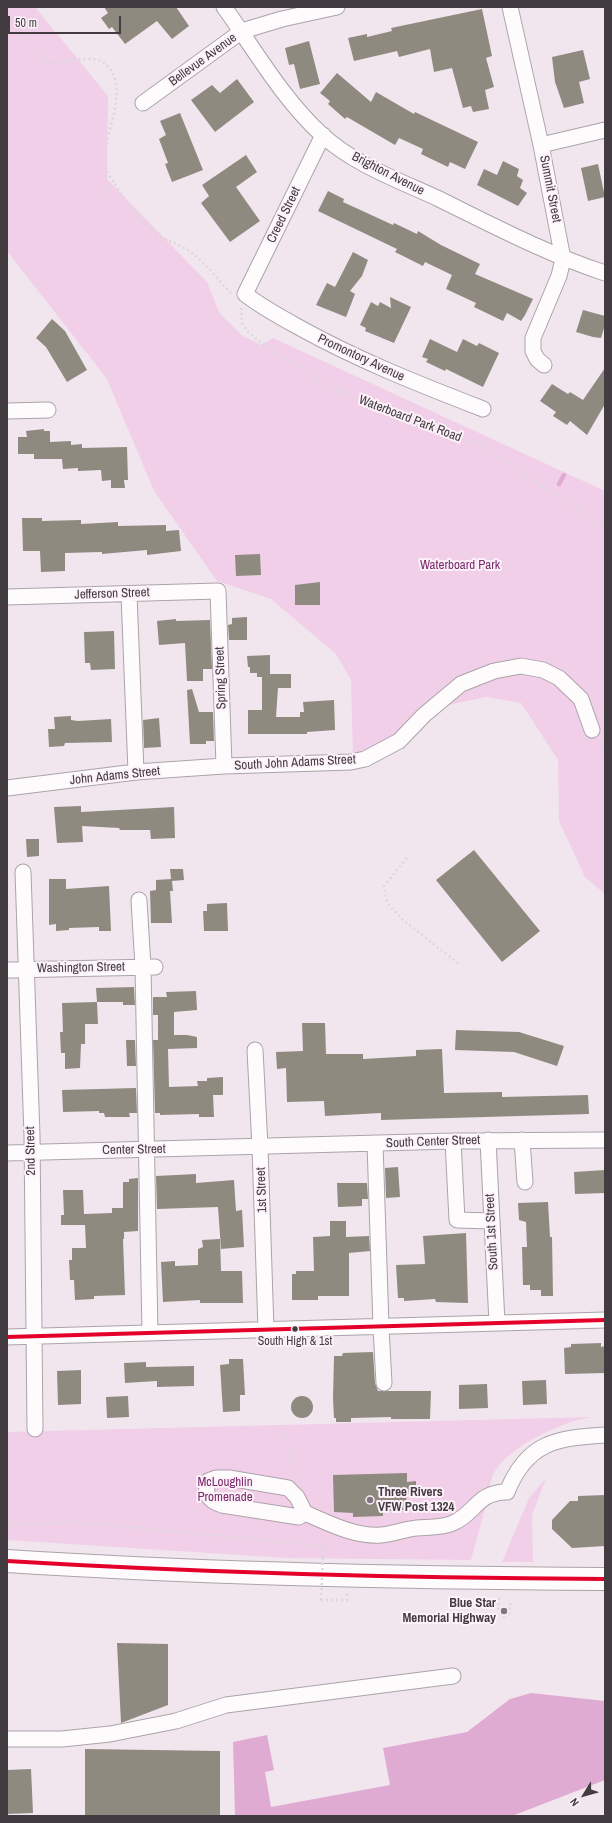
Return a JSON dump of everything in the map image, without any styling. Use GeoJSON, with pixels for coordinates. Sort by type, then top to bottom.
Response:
{"type":"FeatureCollection","features":[{"type":"Feature","properties":{"kind":"highway"},"geometry":{"type":"LineString","coordinates":[[7,1561],[159,1571],[276,1575],[605,1579]]}},
{"type":"Feature","properties":{"kind":"street","name":"Brighton Avenue"},"geometry":{"type":"LineString","coordinates":[[224,7],[293,104],[323,135],[363,163],[563,259],[605,273]]}},
{"type":"Feature","properties":{"kind":"street","name":"Bellevue Avenue"},"geometry":{"type":"LineString","coordinates":[[143,103],[242,31],[282,19],[337,7]]}},
{"type":"Feature","properties":{"kind":"street","name":"Summit Street"},"geometry":{"type":"LineString","coordinates":[[510,7],[563,259],[559,276],[533,338],[533,350],[537,359],[544,365]]}},
{"type":"Feature","properties":{"kind":"street"},"geometry":{"type":"LineString","coordinates":[[540,145],[605,130]]}},
{"type":"Feature","properties":{"kind":"street","name":"Creed Street"},"geometry":{"type":"LineString","coordinates":[[243,299],[323,135]]}},
{"type":"Feature","properties":{"kind":"street","name":"Promontory Avenue"},"geometry":{"type":"LineString","coordinates":[[243,299],[261,306],[344,352],[401,378],[483,409]]}},
{"type":"Feature","properties":{"kind":"street"},"geometry":{"type":"LineString","coordinates":[[7,411],[48,410]]}},
{"type":"Feature","properties":{"kind":"street","name":"Jefferson Street"},"geometry":{"type":"LineString","coordinates":[[7,597],[218,591]]}},
{"type":"Feature","properties":{"kind":"street","name":"Spring Street"},"geometry":{"type":"LineString","coordinates":[[218,591],[224,766]]}},
{"type":"Feature","properties":{"kind":"street"},"geometry":{"type":"LineString","coordinates":[[129,594],[136,772]]}},
{"type":"Feature","properties":{"kind":"street","name":"South John Adams Street"},"geometry":{"type":"LineString","coordinates":[[224,766],[350,762],[365,759],[399,741],[424,715],[461,684],[494,671],[521,666],[543,670],[559,678],[582,699],[592,730]]}},
{"type":"Feature","properties":{"kind":"street","name":"John Adams Street"},"geometry":{"type":"LineString","coordinates":[[7,788],[136,772],[224,766]]}},
{"type":"Feature","properties":{"kind":"street","name":"2nd Street"},"geometry":{"type":"LineString","coordinates":[[23,872],[27,969],[31,1152],[35,1429]]}},
{"type":"Feature","properties":{"kind":"street"},"geometry":{"type":"LineString","coordinates":[[139,900],[149,967],[145,1149],[150,1333]]}},
{"type":"Feature","properties":{"kind":"street","name":"Washington Street"},"geometry":{"type":"LineString","coordinates":[[7,970],[149,967]]}},
{"type":"Feature","properties":{"kind":"street","name":"1st Street"},"geometry":{"type":"LineString","coordinates":[[255,1050],[266,1330]]}},
{"type":"Feature","properties":{"kind":"street","name":"South Center Street"},"geometry":{"type":"LineString","coordinates":[[260,1147],[488,1140],[605,1140]]}},
{"type":"Feature","properties":{"kind":"street","name":"South 1st Street"},"geometry":{"type":"LineString","coordinates":[[488,1140],[497,1323]]}},
{"type":"Feature","properties":{"kind":"street"},"geometry":{"type":"LineString","coordinates":[[522,1140],[525,1182]]}},
{"type":"Feature","properties":{"kind":"street"},"geometry":{"type":"LineString","coordinates":[[453,1141],[456,1220],[492,1221]]}},
{"type":"Feature","properties":{"kind":"street"},"geometry":{"type":"LineString","coordinates":[[375,1143],[384,1383]]}},
{"type":"Feature","properties":{"kind":"street","name":"Center Street"},"geometry":{"type":"LineString","coordinates":[[7,1153],[260,1147]]}},
{"type":"Feature","properties":{"kind":"street"},"geometry":{"type":"LineString","coordinates":[[7,1337],[605,1320]]}},
{"type":"Feature","properties":{"kind":"street"},"geometry":{"type":"LineString","coordinates":[[305,1513],[298,1517],[222,1505],[212,1502],[207,1496],[206,1487],[208,1481],[216,1478],[229,1478],[288,1488],[297,1497],[305,1513],[341,1528],[368,1534],[381,1535],[415,1528],[443,1526],[459,1520],[486,1496],[496,1492],[506,1492],[520,1466],[538,1450],[560,1439],[605,1434]]}},
{"type":"Feature","properties":{"kind":"street"},"geometry":{"type":"LineString","coordinates":[[7,1739],[62,1739],[110,1734],[176,1721],[226,1704],[453,1676]]}},
{"type":"Feature","properties":{"kind":"path"},"geometry":{"type":"LineString","coordinates":[[7,14],[47,63],[56,64],[92,59],[104,62],[114,77],[116,90],[114,112],[105,150],[105,168],[138,217],[150,230],[194,254],[243,299]]}},
{"type":"Feature","properties":{"kind":"path"},"geometry":{"type":"LineString","coordinates":[[104,204],[107,190],[114,181]]}},
{"type":"Feature","properties":{"kind":"path","name":"Waterboard Park Road"},"geometry":{"type":"LineString","coordinates":[[243,299],[241,318],[247,331],[260,342],[324,383],[361,401],[481,446],[605,528]]}},
{"type":"Feature","properties":{"kind":"path"},"geometry":{"type":"LineString","coordinates":[[407,858],[384,886],[387,903],[403,920],[459,964]]}},
{"type":"Feature","properties":{"kind":"path"},"geometry":{"type":"LineString","coordinates":[[285,1433],[289,1455],[301,1482]]}},
{"type":"Feature","properties":{"kind":"path"},"geometry":{"type":"LineString","coordinates":[[7,1525],[77,1522],[324,1546]]}},
{"type":"Feature","properties":{"kind":"path"},"geometry":{"type":"LineString","coordinates":[[341,1528],[324,1546],[321,1600],[347,1600],[347,1594]]}},
{"type":"Feature","properties":{"kind":"path"},"geometry":{"type":"LineString","coordinates":[[499,1598],[498,1610],[501,1615],[504,1616],[509,1613],[511,1600]]}},
{"type":"Feature","properties":{"kind":"green space","name":"Waterboard Park"},"geometry":{"type":"Polygon","coordinates":[[[7,7],[35,7],[108,96],[107,179],[207,282],[220,314],[243,336],[261,345],[273,338],[605,491],[605,894],[585,877],[559,821],[558,760],[521,703],[486,697],[444,706],[387,756],[353,757],[351,680],[336,654],[271,599],[217,581],[154,491],[107,379],[7,251],[7,7]]]}},
{"type":"Feature","properties":{"kind":"green space","name":"McLoughlin Promenade"},"geometry":{"type":"Polygon","coordinates":[[[591,1417],[564,1425],[534,1439],[519,1448],[497,1469],[491,1480],[488,1498],[471,1560],[286,1558],[7,1540],[7,1432],[591,1417]]]}},
{"type":"Feature","properties":{"kind":"green space"},"geometry":{"type":"Polygon","coordinates":[[[546,1478],[532,1515],[533,1562],[502,1562],[529,1498],[546,1478]]]}},
{"type":"Feature","properties":{"kind":"shaded area"},"geometry":{"type":"Polygon","coordinates":[[[531,1693],[605,1701],[605,1780],[512,1816],[235,1816],[233,1742],[267,1735],[274,1770],[265,1772],[271,1807],[390,1785],[383,1748],[467,1732],[510,1699],[531,1693]]]}},
{"type":"Feature","properties":{"kind":"building"},"geometry":{"type":"Polygon","coordinates":[[[104,7],[176,7],[189,26],[172,39],[157,21],[125,44],[112,27],[109,29],[101,18],[108,13],[104,7]]]}},
{"type":"Feature","properties":{"kind":"building"},"geometry":{"type":"Polygon","coordinates":[[[482,9],[492,56],[486,58],[494,87],[485,90],[489,109],[473,112],[471,106],[463,108],[452,68],[434,72],[430,49],[399,57],[397,51],[354,61],[348,38],[367,34],[367,37],[392,31],[391,28],[482,9]]]}},
{"type":"Feature","properties":{"kind":"building"},"geometry":{"type":"Polygon","coordinates":[[[309,41],[320,84],[300,89],[294,64],[289,65],[285,48],[309,41]]]}},
{"type":"Feature","properties":{"kind":"building"},"geometry":{"type":"Polygon","coordinates":[[[583,50],[590,79],[579,82],[584,103],[564,108],[555,82],[552,57],[583,50]]]}},
{"type":"Feature","properties":{"kind":"building"},"geometry":{"type":"Polygon","coordinates":[[[337,73],[371,102],[376,92],[414,114],[415,112],[478,142],[465,169],[450,162],[448,167],[421,154],[423,149],[399,138],[395,145],[347,117],[345,119],[328,104],[330,101],[320,93],[337,73]]]}},
{"type":"Feature","properties":{"kind":"building"},"geometry":{"type":"Polygon","coordinates":[[[237,79],[254,102],[215,132],[191,100],[212,85],[220,93],[237,79]]]}},
{"type":"Feature","properties":{"kind":"building"},"geometry":{"type":"Polygon","coordinates":[[[180,113],[203,170],[172,182],[165,164],[168,163],[159,139],[166,135],[160,121],[180,113]]]}},
{"type":"Feature","properties":{"kind":"building"},"geometry":{"type":"Polygon","coordinates":[[[246,155],[257,172],[236,187],[260,221],[230,242],[201,203],[209,196],[202,185],[246,155]]]}},
{"type":"Feature","properties":{"kind":"building"},"geometry":{"type":"Polygon","coordinates":[[[503,161],[519,169],[517,176],[523,180],[520,188],[527,193],[518,206],[477,185],[484,169],[497,175],[503,161]]]}},
{"type":"Feature","properties":{"kind":"building"},"geometry":{"type":"Polygon","coordinates":[[[598,164],[605,197],[588,201],[581,168],[598,164]]]}},
{"type":"Feature","properties":{"kind":"building"},"geometry":{"type":"Polygon","coordinates":[[[328,191],[344,199],[343,202],[393,225],[394,223],[417,234],[418,231],[441,245],[480,264],[475,274],[533,299],[525,315],[521,321],[507,313],[503,321],[474,307],[476,303],[446,289],[452,275],[425,262],[423,266],[395,252],[397,249],[318,211],[328,191]]]}},
{"type":"Feature","properties":{"kind":"building"},"geometry":{"type":"Polygon","coordinates":[[[353,252],[368,260],[362,276],[350,291],[355,294],[346,317],[316,305],[327,283],[335,287],[353,252]]]}},
{"type":"Feature","properties":{"kind":"building"},"geometry":{"type":"Polygon","coordinates":[[[390,297],[411,307],[394,343],[365,331],[366,328],[360,325],[371,302],[378,306],[380,302],[391,308],[390,297]]]}},
{"type":"Feature","properties":{"kind":"building"},"geometry":{"type":"Polygon","coordinates":[[[583,310],[605,316],[605,325],[601,338],[576,332],[583,310]]]}},
{"type":"Feature","properties":{"kind":"building"},"geometry":{"type":"Polygon","coordinates":[[[52,319],[65,331],[87,370],[67,382],[46,347],[36,338],[52,319]]]}},
{"type":"Feature","properties":{"kind":"building"},"geometry":{"type":"Polygon","coordinates":[[[430,339],[457,352],[463,339],[477,346],[479,343],[499,353],[483,387],[446,369],[445,371],[426,362],[428,359],[422,357],[430,339]]]}},
{"type":"Feature","properties":{"kind":"building"},"geometry":{"type":"Polygon","coordinates":[[[605,368],[605,404],[587,435],[570,421],[567,425],[553,416],[556,412],[540,401],[552,384],[568,394],[570,392],[583,400],[605,368]]]}},
{"type":"Feature","properties":{"kind":"building"},"geometry":{"type":"Polygon","coordinates":[[[44,429],[44,431],[50,431],[50,442],[71,441],[71,445],[82,444],[82,448],[127,447],[128,480],[124,480],[125,488],[111,488],[111,480],[102,481],[101,470],[78,471],[78,468],[63,469],[62,459],[34,459],[34,454],[18,454],[18,437],[27,437],[26,431],[44,429]]]}},
{"type":"Feature","properties":{"kind":"building"},"geometry":{"type":"Polygon","coordinates":[[[22,518],[42,518],[42,521],[81,520],[81,524],[118,522],[118,526],[166,525],[166,531],[179,530],[181,551],[147,555],[147,550],[102,554],[102,552],[65,553],[65,571],[41,572],[40,551],[23,551],[22,518]]]}},
{"type":"Feature","properties":{"kind":"building"},"geometry":{"type":"Polygon","coordinates":[[[260,554],[261,575],[236,576],[235,555],[260,554]]]}},
{"type":"Feature","properties":{"kind":"building"},"geometry":{"type":"Polygon","coordinates":[[[320,582],[320,605],[295,605],[295,585],[320,582]]]}},
{"type":"Feature","properties":{"kind":"building"},"geometry":{"type":"Polygon","coordinates":[[[247,617],[247,640],[229,640],[228,625],[232,624],[232,618],[247,617]]]}},
{"type":"Feature","properties":{"kind":"building"},"geometry":{"type":"Polygon","coordinates":[[[176,619],[176,621],[210,620],[212,669],[203,669],[203,681],[187,681],[185,643],[159,645],[157,621],[176,619]]]}},
{"type":"Feature","properties":{"kind":"building"},"geometry":{"type":"Polygon","coordinates":[[[114,631],[115,669],[91,670],[90,663],[85,663],[84,632],[114,631]]]}},
{"type":"Feature","properties":{"kind":"building"},"geometry":{"type":"Polygon","coordinates":[[[270,655],[270,674],[291,674],[291,688],[278,688],[276,717],[300,717],[300,712],[304,712],[303,702],[334,700],[335,730],[307,732],[307,734],[248,734],[248,710],[262,710],[262,677],[257,677],[257,673],[250,673],[247,656],[270,655]]]}},
{"type":"Feature","properties":{"kind":"building"},"geometry":{"type":"Polygon","coordinates":[[[192,689],[199,712],[213,712],[214,741],[206,741],[206,744],[190,744],[187,690],[192,689]]]}},
{"type":"Feature","properties":{"kind":"building"},"geometry":{"type":"Polygon","coordinates":[[[71,716],[71,720],[78,721],[111,719],[112,742],[65,743],[64,746],[49,747],[48,729],[55,729],[54,717],[71,716]]]}},
{"type":"Feature","properties":{"kind":"building"},"geometry":{"type":"Polygon","coordinates":[[[159,718],[161,747],[144,748],[143,720],[159,718]]]}},
{"type":"Feature","properties":{"kind":"building"},"geometry":{"type":"Polygon","coordinates":[[[81,806],[81,812],[174,807],[175,838],[151,839],[150,830],[120,830],[119,828],[82,826],[83,842],[57,843],[54,807],[81,806]]]}},
{"type":"Feature","properties":{"kind":"building"},"geometry":{"type":"Polygon","coordinates":[[[26,839],[39,839],[39,856],[27,857],[26,839]]]}},
{"type":"Feature","properties":{"kind":"building"},"geometry":{"type":"Polygon","coordinates":[[[474,850],[540,931],[502,962],[436,880],[474,850]]]}},
{"type":"Feature","properties":{"kind":"building"},"geometry":{"type":"Polygon","coordinates":[[[170,869],[183,869],[184,880],[172,881],[173,891],[170,891],[172,923],[151,923],[150,891],[156,890],[156,880],[171,879],[170,869]]]}},
{"type":"Feature","properties":{"kind":"building"},"geometry":{"type":"Polygon","coordinates":[[[49,879],[66,879],[66,889],[109,886],[111,931],[99,931],[99,927],[69,928],[69,930],[56,931],[56,924],[49,925],[49,879]]]}},
{"type":"Feature","properties":{"kind":"building"},"geometry":{"type":"Polygon","coordinates":[[[227,903],[228,931],[204,931],[203,911],[207,911],[207,904],[227,903]]]}},
{"type":"Feature","properties":{"kind":"building"},"geometry":{"type":"Polygon","coordinates":[[[134,987],[135,1005],[123,1005],[123,1002],[97,1002],[96,988],[134,987]]]}},
{"type":"Feature","properties":{"kind":"building"},"geometry":{"type":"Polygon","coordinates":[[[196,991],[197,1010],[174,1012],[174,1035],[197,1037],[197,1048],[168,1049],[169,1087],[198,1086],[197,1081],[207,1081],[207,1078],[223,1077],[223,1095],[213,1095],[214,1117],[199,1117],[199,1114],[160,1115],[160,1113],[155,1113],[153,1040],[158,1040],[158,1015],[153,1015],[153,997],[167,997],[166,992],[196,991]]]}},
{"type":"Feature","properties":{"kind":"building"},"geometry":{"type":"Polygon","coordinates":[[[97,1002],[98,1024],[85,1024],[85,1044],[81,1044],[80,1068],[65,1069],[65,1053],[61,1053],[60,1032],[63,1032],[62,1003],[97,1002]]]}},
{"type":"Feature","properties":{"kind":"building"},"geometry":{"type":"Polygon","coordinates":[[[302,1023],[325,1023],[326,1054],[363,1054],[363,1059],[416,1056],[416,1050],[442,1049],[444,1093],[502,1092],[502,1097],[588,1095],[589,1114],[381,1120],[381,1113],[325,1116],[324,1101],[287,1102],[286,1068],[277,1069],[276,1052],[303,1051],[302,1023]]]}},
{"type":"Feature","properties":{"kind":"building"},"geometry":{"type":"Polygon","coordinates":[[[456,1030],[519,1032],[564,1046],[557,1066],[514,1052],[455,1050],[456,1030]]]}},
{"type":"Feature","properties":{"kind":"building"},"geometry":{"type":"Polygon","coordinates":[[[126,1040],[135,1040],[136,1066],[127,1066],[126,1040]]]}},
{"type":"Feature","properties":{"kind":"building"},"geometry":{"type":"Polygon","coordinates":[[[136,1088],[137,1113],[129,1113],[130,1117],[105,1117],[104,1113],[99,1113],[99,1111],[63,1112],[62,1090],[136,1088]]]}},
{"type":"Feature","properties":{"kind":"building"},"geometry":{"type":"Polygon","coordinates":[[[398,1167],[400,1197],[386,1198],[385,1168],[398,1167]]]}},
{"type":"Feature","properties":{"kind":"building"},"geometry":{"type":"Polygon","coordinates":[[[605,1170],[605,1193],[575,1194],[574,1172],[605,1170]]]}},
{"type":"Feature","properties":{"kind":"building"},"geometry":{"type":"Polygon","coordinates":[[[196,1174],[196,1183],[234,1180],[236,1211],[242,1210],[244,1247],[221,1249],[218,1207],[157,1209],[156,1176],[196,1174]]]}},
{"type":"Feature","properties":{"kind":"building"},"geometry":{"type":"Polygon","coordinates":[[[138,1178],[138,1231],[124,1232],[123,1239],[125,1295],[94,1296],[94,1299],[75,1300],[74,1280],[70,1280],[69,1260],[72,1260],[72,1248],[86,1248],[85,1225],[61,1225],[61,1215],[64,1215],[63,1190],[83,1190],[84,1214],[112,1213],[112,1208],[123,1208],[123,1182],[129,1182],[129,1179],[138,1178]]]}},
{"type":"Feature","properties":{"kind":"building"},"geometry":{"type":"Polygon","coordinates":[[[337,1183],[367,1183],[368,1199],[362,1199],[362,1206],[338,1207],[337,1183]]]}},
{"type":"Feature","properties":{"kind":"building"},"geometry":{"type":"Polygon","coordinates":[[[548,1202],[550,1237],[552,1237],[553,1296],[541,1296],[541,1290],[530,1290],[530,1285],[523,1285],[522,1247],[527,1247],[526,1222],[519,1220],[518,1203],[548,1202]]]}},
{"type":"Feature","properties":{"kind":"building"},"geometry":{"type":"Polygon","coordinates":[[[330,1221],[346,1221],[346,1237],[369,1236],[370,1251],[349,1253],[349,1296],[318,1296],[318,1300],[292,1300],[292,1274],[296,1274],[296,1271],[314,1271],[313,1237],[330,1236],[330,1221]]]}},
{"type":"Feature","properties":{"kind":"building"},"geometry":{"type":"Polygon","coordinates":[[[466,1233],[468,1303],[436,1302],[435,1299],[404,1301],[404,1298],[398,1298],[396,1265],[425,1264],[423,1236],[466,1233]]]}},
{"type":"Feature","properties":{"kind":"building"},"geometry":{"type":"Polygon","coordinates":[[[220,1239],[221,1271],[242,1271],[243,1303],[200,1303],[200,1300],[163,1302],[161,1262],[175,1261],[175,1266],[198,1265],[198,1249],[203,1247],[202,1240],[220,1239]]]}},
{"type":"Feature","properties":{"kind":"building"},"geometry":{"type":"Polygon","coordinates":[[[601,1343],[601,1347],[605,1346],[605,1373],[565,1374],[564,1348],[571,1347],[571,1344],[601,1343]]]}},
{"type":"Feature","properties":{"kind":"building"},"geometry":{"type":"Polygon","coordinates":[[[373,1352],[375,1383],[378,1391],[431,1391],[430,1419],[391,1419],[391,1417],[351,1418],[351,1422],[336,1422],[336,1418],[334,1418],[333,1398],[334,1356],[342,1356],[343,1353],[373,1352]]]}},
{"type":"Feature","properties":{"kind":"building"},"geometry":{"type":"Polygon","coordinates":[[[229,1359],[243,1359],[245,1395],[240,1395],[240,1411],[223,1412],[220,1365],[229,1364],[229,1359]]]}},
{"type":"Feature","properties":{"kind":"building"},"geometry":{"type":"Polygon","coordinates":[[[146,1362],[146,1367],[194,1366],[194,1386],[157,1387],[157,1381],[125,1383],[124,1363],[146,1362]]]}},
{"type":"Feature","properties":{"kind":"building"},"geometry":{"type":"Polygon","coordinates":[[[81,1370],[81,1404],[58,1405],[57,1371],[81,1370]]]}},
{"type":"Feature","properties":{"kind":"building"},"geometry":{"type":"Polygon","coordinates":[[[546,1380],[547,1404],[523,1405],[522,1381],[546,1380]]]}},
{"type":"Feature","properties":{"kind":"building"},"geometry":{"type":"Polygon","coordinates":[[[487,1384],[488,1408],[459,1409],[459,1385],[487,1384]]]}},
{"type":"Feature","properties":{"kind":"building"},"geometry":{"type":"Polygon","coordinates":[[[128,1396],[129,1417],[107,1418],[106,1397],[128,1396]]]}},
{"type":"Feature","properties":{"kind":"building"},"geometry":{"type":"Polygon","coordinates":[[[302,1396],[306,1397],[312,1403],[312,1411],[306,1417],[302,1418],[298,1417],[292,1411],[291,1407],[292,1403],[298,1397],[302,1396]]]}},
{"type":"Feature","properties":{"kind":"building","name":"Three Rivers VFW Post 1324"},"geometry":{"type":"Polygon","coordinates":[[[407,1473],[407,1482],[416,1481],[416,1494],[406,1494],[407,1506],[403,1506],[404,1510],[383,1511],[383,1516],[353,1517],[353,1513],[334,1512],[333,1475],[407,1473]]]}},
{"type":"Feature","properties":{"kind":"building"},"geometry":{"type":"Polygon","coordinates":[[[605,1495],[605,1546],[572,1548],[552,1529],[552,1520],[570,1501],[578,1501],[578,1496],[605,1495]]]}},
{"type":"Feature","properties":{"kind":"building"},"geometry":{"type":"Polygon","coordinates":[[[117,1643],[168,1644],[168,1705],[121,1723],[117,1643]]]}},
{"type":"Feature","properties":{"kind":"building"},"geometry":{"type":"Polygon","coordinates":[[[85,1749],[220,1751],[220,1816],[85,1816],[85,1749]]]}},
{"type":"Feature","properties":{"kind":"building"},"geometry":{"type":"Polygon","coordinates":[[[31,1769],[33,1813],[7,1814],[7,1770],[31,1769]]]}},
{"type":"Feature","properties":{"kind":"waterway"},"geometry":{"type":"LineString","coordinates":[[559,484],[564,475]]}},
{"type":"Feature","properties":{"kind":"transit line"},"geometry":{"type":"LineString","coordinates":[[7,1337],[605,1320]]}},
{"type":"Feature","properties":{"kind":"transit line"},"geometry":{"type":"LineString","coordinates":[[7,1561],[156,1569],[306,1574],[605,1579]]}},
{"type":"Feature","properties":{"kind":"place","name":"South High & 1st"},"geometry":{"type":"Point","coordinates":[295,1329]}},
{"type":"Feature","properties":{"kind":"place","name":"Three Rivers VFW Post 1324"},"geometry":{"type":"Point","coordinates":[370,1500]}},
{"type":"Feature","properties":{"kind":"place","name":"Blue Star Memorial Highway"},"geometry":{"type":"Point","coordinates":[504,1611]}}]}
